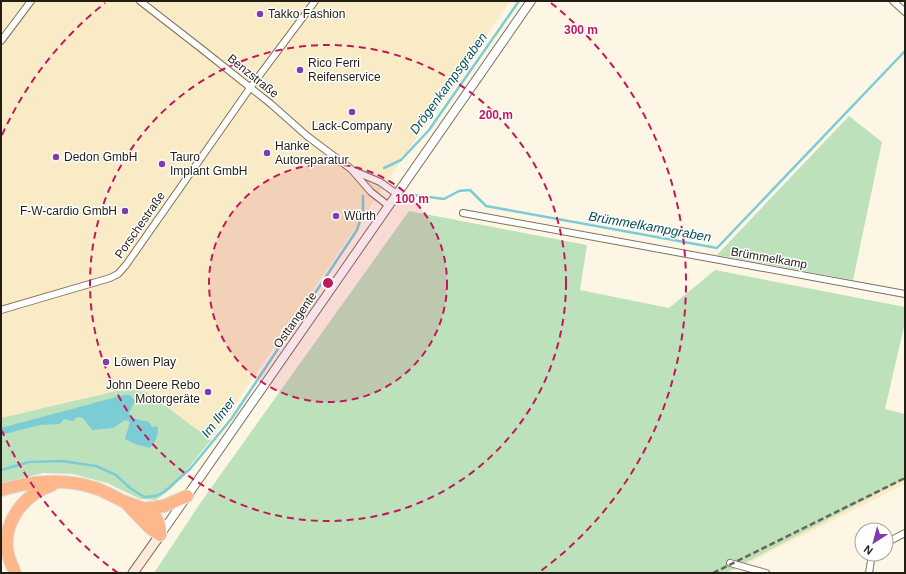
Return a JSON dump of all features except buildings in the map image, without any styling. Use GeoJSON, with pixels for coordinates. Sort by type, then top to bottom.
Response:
{"type":"FeatureCollection","features":[{"type":"Feature","properties":{"kind":"highway"},"geometry":{"type":"LineString","coordinates":[[1,490],[36,483],[80,484],[94,488],[143,509],[157,518],[160,525],[160,535]]}},
{"type":"Feature","properties":{"kind":"highway"},"geometry":{"type":"LineString","coordinates":[[15,573],[9,559],[7,549],[8,533],[14,515],[20,506],[33,495],[59,483]]}},
{"type":"Feature","properties":{"kind":"highway"},"geometry":{"type":"LineString","coordinates":[[143,509],[159,507],[187,496]]}},
{"type":"Feature","properties":{"kind":"highway"},"geometry":{"type":"LineString","coordinates":[[123,501],[149,527],[160,535]]}},
{"type":"Feature","properties":{"kind":"main road","name":"Osttangente"},"geometry":{"type":"LineString","coordinates":[[133,573],[160,535]]}},
{"type":"Feature","properties":{"kind":"street"},"geometry":{"type":"LineString","coordinates":[[1,41],[31,1]]}},
{"type":"Feature","properties":{"kind":"street","name":"Benzstraße"},"geometry":{"type":"LineString","coordinates":[[140,1],[351,170],[371,192],[389,206]]}},
{"type":"Feature","properties":{"kind":"street","name":"Porschestraße"},"geometry":{"type":"LineString","coordinates":[[1,310],[110,278],[118,274],[126,265],[250,88],[315,1]]}},
{"type":"Feature","properties":{"kind":"street","name":"Osttangente"},"geometry":{"type":"LineString","coordinates":[[160,535],[531,1]]}},
{"type":"Feature","properties":{"kind":"street"},"geometry":{"type":"LineString","coordinates":[[893,1],[905,12]]}},
{"type":"Feature","properties":{"kind":"street","name":"Benzstraße"},"geometry":{"type":"LineString","coordinates":[[351,170],[380,182],[397,194]]}},
{"type":"Feature","properties":{"kind":"street","name":"Brümmelkamp"},"geometry":{"type":"LineString","coordinates":[[463,213],[905,294]]}},
{"type":"Feature","properties":{"kind":"street"},"geometry":{"type":"LineString","coordinates":[[894,539],[905,533]]}},
{"type":"Feature","properties":{"kind":"street"},"geometry":{"type":"LineString","coordinates":[[869,573],[871,562]]}},
{"type":"Feature","properties":{"kind":"street"},"geometry":{"type":"LineString","coordinates":[[730,563],[766,573]]}},
{"type":"Feature","properties":{"kind":"shaded area"},"geometry":{"type":"Polygon","coordinates":[[[1,1],[510,1],[211,440],[147,392],[125,389],[1,418],[1,1]]]}},
{"type":"Feature","properties":{"kind":"shaded area"},"geometry":{"type":"Polygon","coordinates":[[[905,473],[905,484],[729,573],[703,573],[905,473]]]}},
{"type":"Feature","properties":{"kind":"green space"},"geometry":{"type":"Polygon","coordinates":[[[849,116],[882,142],[853,280],[717,255],[849,116]]]}},
{"type":"Feature","properties":{"kind":"green space"},"geometry":{"type":"Polygon","coordinates":[[[409,211],[587,245],[580,290],[669,308],[715,270],[905,307],[905,322],[885,409],[905,414],[905,479],[726,573],[154,573],[201,502],[409,211]]]}},
{"type":"Feature","properties":{"kind":"green space"},"geometry":{"type":"Polygon","coordinates":[[[125,389],[147,392],[211,440],[172,488],[156,500],[140,499],[107,483],[73,474],[43,473],[1,484],[1,418],[125,389]]]}},
{"type":"Feature","properties":{"kind":"water"},"geometry":{"type":"Polygon","coordinates":[[[124,395],[130,395],[135,401],[129,414],[133,418],[149,422],[152,427],[157,426],[158,432],[154,443],[150,448],[135,444],[125,439],[130,422],[125,420],[113,428],[92,430],[83,418],[77,417],[73,421],[64,419],[59,424],[40,425],[1,435],[1,428],[124,395]]]}},
{"type":"Feature","properties":{"kind":"waterway","name":"Drögenkampsgraben"},"geometry":{"type":"LineString","coordinates":[[384,168],[401,160],[429,130],[519,1]]}},
{"type":"Feature","properties":{"kind":"waterway","name":"Brümmelkampgraben"},"geometry":{"type":"LineString","coordinates":[[414,195],[444,199],[459,191],[470,190],[486,206],[717,248],[905,51]]}},
{"type":"Feature","properties":{"kind":"waterway","name":"Im Ilmer"},"geometry":{"type":"LineString","coordinates":[[1,470],[29,462],[62,461],[96,466],[116,475],[130,488],[144,497],[156,496],[164,492],[190,469],[232,418],[357,230],[363,211],[363,196]]}},
{"type":"Feature","properties":{"kind":"railway"},"geometry":{"type":"LineString","coordinates":[[713,573],[905,478]]}},
{"type":"Feature","properties":{"kind":"place","name":"Takko Fashion"},"geometry":{"type":"Point","coordinates":[260,14]}},
{"type":"Feature","properties":{"kind":"place","name":"Rico Ferri Reifenservice"},"geometry":{"type":"Point","coordinates":[300,70]}},
{"type":"Feature","properties":{"kind":"place","name":"Lack-Company"},"geometry":{"type":"Point","coordinates":[352,112]}},
{"type":"Feature","properties":{"kind":"place","name":"Hanke Autoreparatur"},"geometry":{"type":"Point","coordinates":[267,153]}},
{"type":"Feature","properties":{"kind":"place","name":"Dedon GmbH"},"geometry":{"type":"Point","coordinates":[56,157]}},
{"type":"Feature","properties":{"kind":"place","name":"Tauro Implant GmbH"},"geometry":{"type":"Point","coordinates":[162,164]}},
{"type":"Feature","properties":{"kind":"place","name":"F-W-cardio GmbH"},"geometry":{"type":"Point","coordinates":[125,211]}},
{"type":"Feature","properties":{"kind":"place","name":"Würth"},"geometry":{"type":"Point","coordinates":[336,216]}},
{"type":"Feature","properties":{"kind":"place","name":"Löwen Play"},"geometry":{"type":"Point","coordinates":[106,362]}},
{"type":"Feature","properties":{"kind":"place","name":"John Deere Rebo Motorgeräte"},"geometry":{"type":"Point","coordinates":[208,392]}}]}
